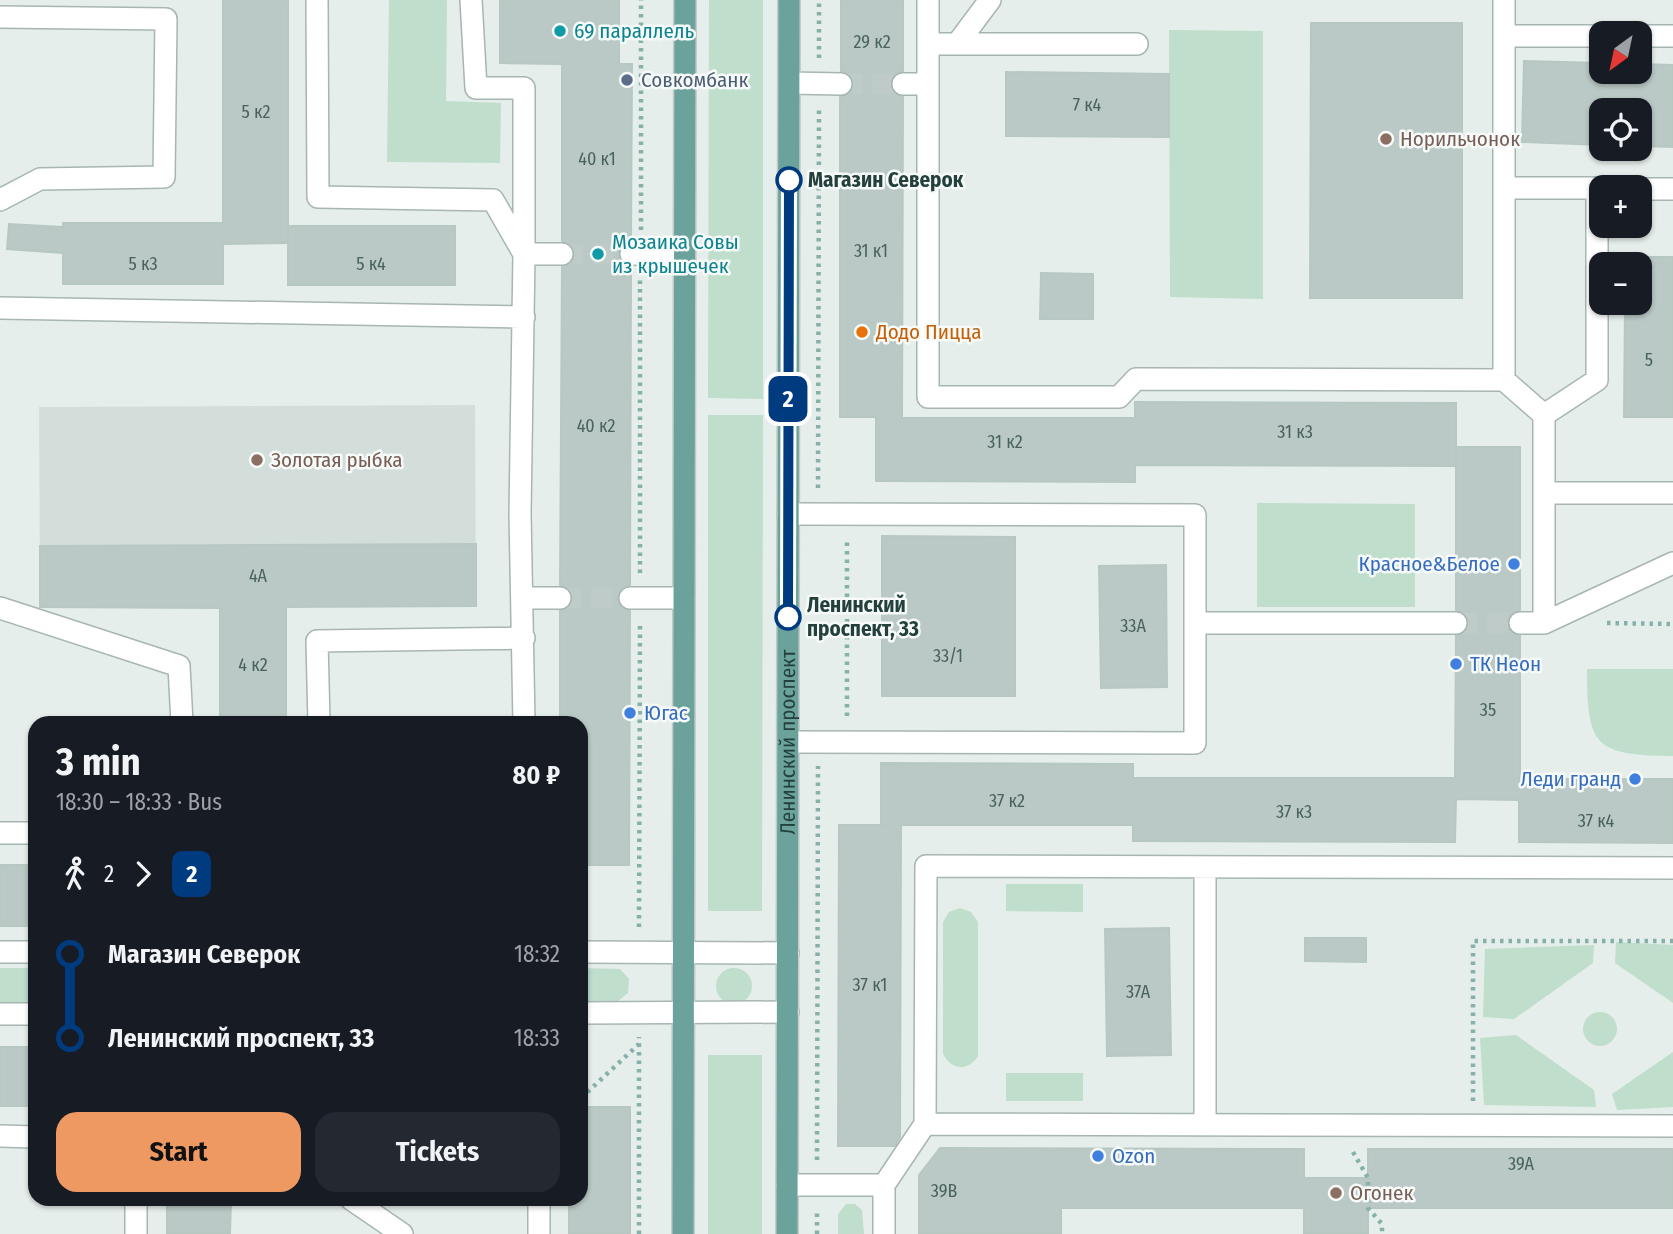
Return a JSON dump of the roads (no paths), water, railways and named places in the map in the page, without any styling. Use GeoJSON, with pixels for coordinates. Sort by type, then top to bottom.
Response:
{"type":"FeatureCollection","features":[{"type":"Feature","properties":{"kind":"main road"},"geometry":{"type":"LineString","coordinates":[[683,1234],[685,0]]}},
{"type":"Feature","properties":{"kind":"main road","name":"Ленинский проспект"},"geometry":{"type":"LineString","coordinates":[[787,1234],[789,0]]}},
{"type":"Feature","properties":{"kind":"street"},"geometry":{"type":"LineString","coordinates":[[317,0],[318,197],[493,200],[524,254]]}},
{"type":"Feature","properties":{"kind":"street"},"geometry":{"type":"LineString","coordinates":[[471,0],[476,88],[524,88],[524,317],[520,513],[524,598],[524,716]]}},
{"type":"Feature","properties":{"kind":"street"},"geometry":{"type":"LineString","coordinates":[[928,0],[928,397],[1119,397],[1136,379],[1504,380],[1544,415],[1544,623]]}},
{"type":"Feature","properties":{"kind":"street"},"geometry":{"type":"LineString","coordinates":[[957,44],[989,0]]}},
{"type":"Feature","properties":{"kind":"street"},"geometry":{"type":"LineString","coordinates":[[1504,0],[1504,380]]}},
{"type":"Feature","properties":{"kind":"street"},"geometry":{"type":"LineString","coordinates":[[0,16],[166,19],[164,177],[40,179],[0,200]]}},
{"type":"Feature","properties":{"kind":"street"},"geometry":{"type":"LineString","coordinates":[[1504,36],[1589,36]]}},
{"type":"Feature","properties":{"kind":"street"},"geometry":{"type":"LineString","coordinates":[[1652,36],[1673,36]]}},
{"type":"Feature","properties":{"kind":"street"},"geometry":{"type":"LineString","coordinates":[[928,44],[1137,44]]}},
{"type":"Feature","properties":{"kind":"street"},"geometry":{"type":"LineString","coordinates":[[789,83],[841,83]]}},
{"type":"Feature","properties":{"kind":"street"},"geometry":{"type":"LineString","coordinates":[[903,84],[928,84]]}},
{"type":"Feature","properties":{"kind":"street"},"geometry":{"type":"LineString","coordinates":[[1504,188],[1589,188]]}},
{"type":"Feature","properties":{"kind":"street"},"geometry":{"type":"LineString","coordinates":[[1652,188],[1673,189]]}},
{"type":"Feature","properties":{"kind":"street"},"geometry":{"type":"LineString","coordinates":[[1544,415],[1597,380],[1598,238]]}},
{"type":"Feature","properties":{"kind":"street"},"geometry":{"type":"LineString","coordinates":[[524,254],[562,254]]}},
{"type":"Feature","properties":{"kind":"street"},"geometry":{"type":"LineString","coordinates":[[636,254],[684,254]]}},
{"type":"Feature","properties":{"kind":"street"},"geometry":{"type":"LineString","coordinates":[[0,308],[524,317]]}},
{"type":"Feature","properties":{"kind":"street"},"geometry":{"type":"LineString","coordinates":[[1544,493],[1673,494]]}},
{"type":"Feature","properties":{"kind":"street"},"geometry":{"type":"LineString","coordinates":[[788,514],[1195,515],[1195,743],[788,742]]}},
{"type":"Feature","properties":{"kind":"street"},"geometry":{"type":"LineString","coordinates":[[1520,623],[1544,623],[1673,563]]}},
{"type":"Feature","properties":{"kind":"street"},"geometry":{"type":"LineString","coordinates":[[524,598],[560,598]]}},
{"type":"Feature","properties":{"kind":"street"},"geometry":{"type":"LineString","coordinates":[[635,598],[684,598]]}},
{"type":"Feature","properties":{"kind":"street"},"geometry":{"type":"LineString","coordinates":[[0,608],[180,666],[182,716]]}},
{"type":"Feature","properties":{"kind":"street"},"geometry":{"type":"LineString","coordinates":[[1195,622],[1456,623]]}},
{"type":"Feature","properties":{"kind":"street"},"geometry":{"type":"LineString","coordinates":[[319,716],[317,640],[524,638]]}},
{"type":"Feature","properties":{"kind":"street"},"geometry":{"type":"LineString","coordinates":[[0,833],[28,833]]}},
{"type":"Feature","properties":{"kind":"street"},"geometry":{"type":"LineString","coordinates":[[884,1234],[884,1185],[925,1124],[926,866],[1673,868]]}},
{"type":"Feature","properties":{"kind":"street"},"geometry":{"type":"LineString","coordinates":[[1205,867],[1205,1124]]}},
{"type":"Feature","properties":{"kind":"street"},"geometry":{"type":"LineString","coordinates":[[0,952],[28,952]]}},
{"type":"Feature","properties":{"kind":"street"},"geometry":{"type":"LineString","coordinates":[[588,953],[788,953]]}},
{"type":"Feature","properties":{"kind":"street"},"geometry":{"type":"LineString","coordinates":[[588,1013],[788,1012]]}},
{"type":"Feature","properties":{"kind":"street"},"geometry":{"type":"LineString","coordinates":[[0,1014],[28,1014]]}},
{"type":"Feature","properties":{"kind":"street"},"geometry":{"type":"LineString","coordinates":[[925,1124],[1673,1126]]}},
{"type":"Feature","properties":{"kind":"street"},"geometry":{"type":"LineString","coordinates":[[0,1136],[28,1137]]}},
{"type":"Feature","properties":{"kind":"street"},"geometry":{"type":"LineString","coordinates":[[787,1185],[884,1185]]}},
{"type":"Feature","properties":{"kind":"street"},"geometry":{"type":"LineString","coordinates":[[136,1206],[136,1234]]}},
{"type":"Feature","properties":{"kind":"street"},"geometry":{"type":"LineString","coordinates":[[361,1206],[402,1234]]}},
{"type":"Feature","properties":{"kind":"street"},"geometry":{"type":"LineString","coordinates":[[539,1206],[539,1234]]}},
{"type":"Feature","properties":{"kind":"tunnel"},"geometry":{"type":"LineString","coordinates":[[841,84],[903,84]]}},
{"type":"Feature","properties":{"kind":"tunnel"},"geometry":{"type":"LineString","coordinates":[[562,254],[631,254]]}},
{"type":"Feature","properties":{"kind":"tunnel"},"geometry":{"type":"LineString","coordinates":[[560,598],[630,598]]}},
{"type":"Feature","properties":{"kind":"tunnel"},"geometry":{"type":"LineString","coordinates":[[1456,623],[1520,623]]}},
{"type":"Feature","properties":{"kind":"place","name":"69 параллель"},"geometry":{"type":"Point","coordinates":[560,31]}},
{"type":"Feature","properties":{"kind":"place","name":"Совкомбанк"},"geometry":{"type":"Point","coordinates":[627,80]}},
{"type":"Feature","properties":{"kind":"place","name":"Норильчонок"},"geometry":{"type":"Point","coordinates":[1386,139]}},
{"type":"Feature","properties":{"kind":"place","name":"Магазин Северок"},"geometry":{"type":"Point","coordinates":[789,180]}},
{"type":"Feature","properties":{"kind":"place","name":"Мозаика Совы из крышечек"},"geometry":{"type":"Point","coordinates":[598,254]}},
{"type":"Feature","properties":{"kind":"place","name":"Додо Пицца"},"geometry":{"type":"Point","coordinates":[862,332]}},
{"type":"Feature","properties":{"kind":"place","name":"Золотая рыбка"},"geometry":{"type":"Point","coordinates":[257,460]}},
{"type":"Feature","properties":{"kind":"place","name":"Красное&Белое"},"geometry":{"type":"Point","coordinates":[1514,564]}},
{"type":"Feature","properties":{"kind":"place","name":"Ленинский проспект, 33"},"geometry":{"type":"Point","coordinates":[788,617]}},
{"type":"Feature","properties":{"kind":"place","name":"ТК Неон"},"geometry":{"type":"Point","coordinates":[1456,664]}},
{"type":"Feature","properties":{"kind":"place","name":"Югас"},"geometry":{"type":"Point","coordinates":[630,713]}},
{"type":"Feature","properties":{"kind":"place","name":"Леди гранд"},"geometry":{"type":"Point","coordinates":[1635,779]}},
{"type":"Feature","properties":{"kind":"place","name":"Ozon"},"geometry":{"type":"Point","coordinates":[1098,1156]}},
{"type":"Feature","properties":{"kind":"place","name":"Огонек"},"geometry":{"type":"Point","coordinates":[1336,1193]}}]}
